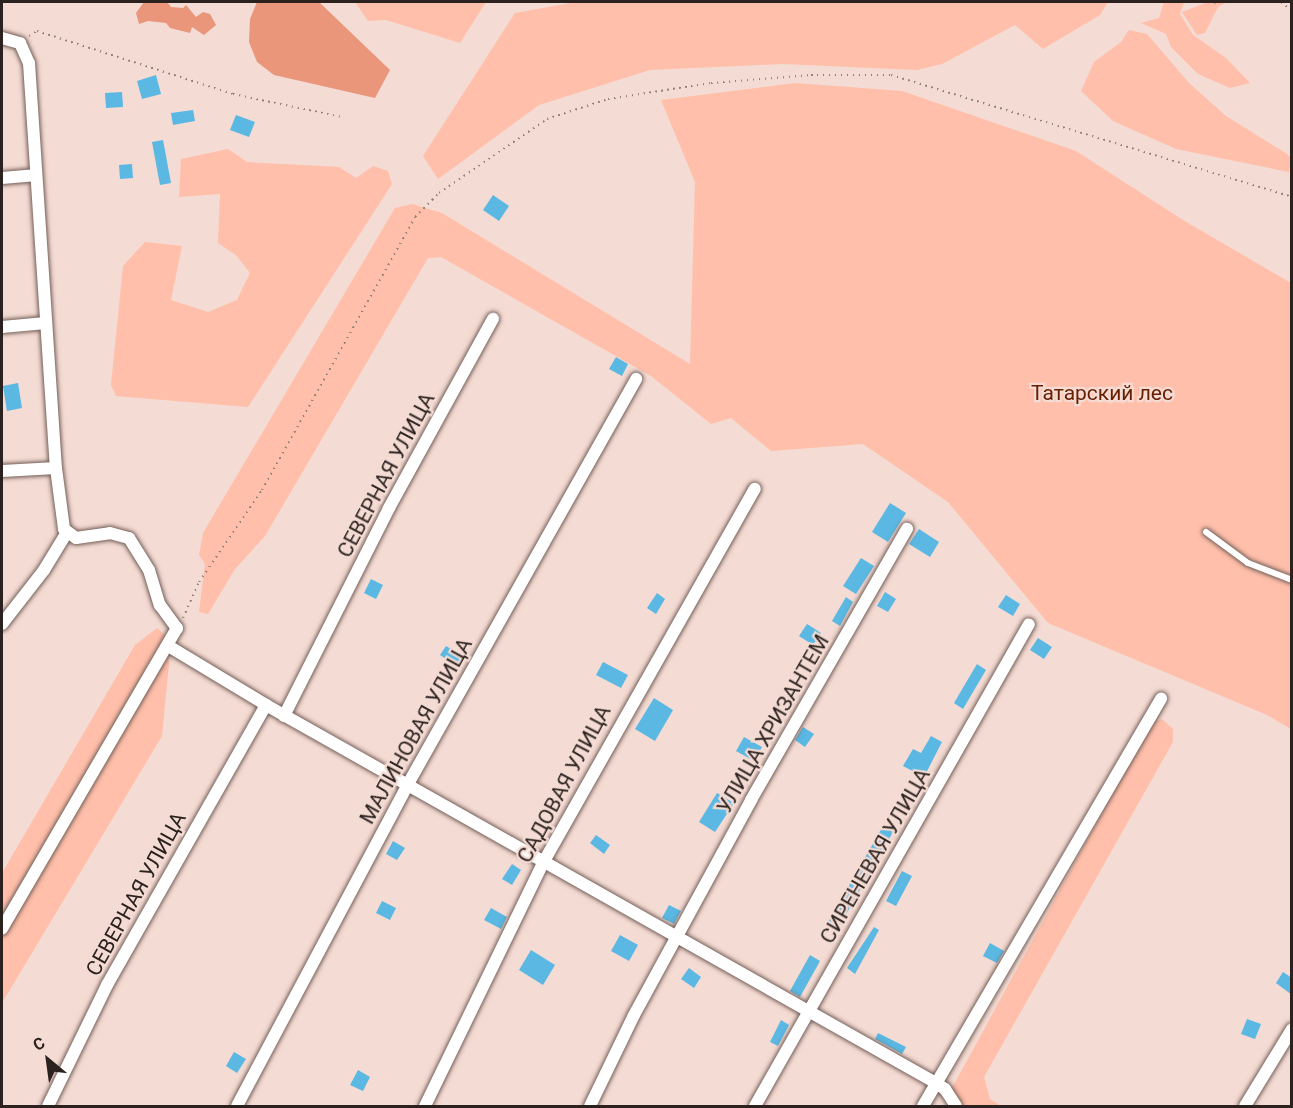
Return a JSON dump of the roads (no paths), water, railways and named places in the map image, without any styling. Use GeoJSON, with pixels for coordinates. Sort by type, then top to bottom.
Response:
{"type":"FeatureCollection","features":[{"type":"Feature","properties":{"kind":"street"},"geometry":{"type":"LineString","coordinates":[[2,38],[20,43],[29,63],[34,175],[56,468],[66,534],[45,570],[2,624]]}},
{"type":"Feature","properties":{"kind":"street"},"geometry":{"type":"LineString","coordinates":[[2,178],[34,175]]}},
{"type":"Feature","properties":{"kind":"street","name":"СЕВЕРНАЯ УЛИЦА"},"geometry":{"type":"LineString","coordinates":[[284,716],[389,508],[494,319]]}},
{"type":"Feature","properties":{"kind":"street"},"geometry":{"type":"LineString","coordinates":[[2,327],[46,323]]}},
{"type":"Feature","properties":{"kind":"street","name":"МАЛИНОВАЯ УЛИЦА"},"geometry":{"type":"LineString","coordinates":[[237,1107],[408,784],[636,379]]}},
{"type":"Feature","properties":{"kind":"street"},"geometry":{"type":"LineString","coordinates":[[2,471],[56,468]]}},
{"type":"Feature","properties":{"kind":"street","name":"САДОВАЯ УЛИЦА"},"geometry":{"type":"LineString","coordinates":[[425,1107],[543,862],[755,489]]}},
{"type":"Feature","properties":{"kind":"street","name":"УЛИЦА ХРИЗАНТЕМ"},"geometry":{"type":"LineString","coordinates":[[590,1107],[634,1015],[678,940],[751,800],[907,529]]}},
{"type":"Feature","properties":{"kind":"street"},"geometry":{"type":"LineString","coordinates":[[2,928],[170,647],[177,628],[160,605],[148,570],[129,538],[110,533],[76,538],[66,534]]}},
{"type":"Feature","properties":{"kind":"street","name":"СИРЕНЕВАЯ УЛИЦА"},"geometry":{"type":"LineString","coordinates":[[755,1107],[1029,624]]}},
{"type":"Feature","properties":{"kind":"street"},"geometry":{"type":"LineString","coordinates":[[170,647],[284,716],[408,784],[807,1013],[936,1083],[945,1089],[956,1107]]}},
{"type":"Feature","properties":{"kind":"street"},"geometry":{"type":"LineString","coordinates":[[923,1107],[1161,698]]}},
{"type":"Feature","properties":{"kind":"street","name":"СЕВЕРНАЯ УЛИЦА"},"geometry":{"type":"LineString","coordinates":[[48,1107],[107,986],[266,705]]}},
{"type":"Feature","properties":{"kind":"street"},"geometry":{"type":"LineString","coordinates":[[1245,1107],[1292,1029]]}},
{"type":"Feature","properties":{"kind":"lane"},"geometry":{"type":"LineString","coordinates":[[1206,532],[1248,563],[1292,580]]}},
{"type":"Feature","properties":{"kind":"park label","name":"Татарский лес"},"geometry":{"type":"Point","coordinates":[1102,393]}}]}
